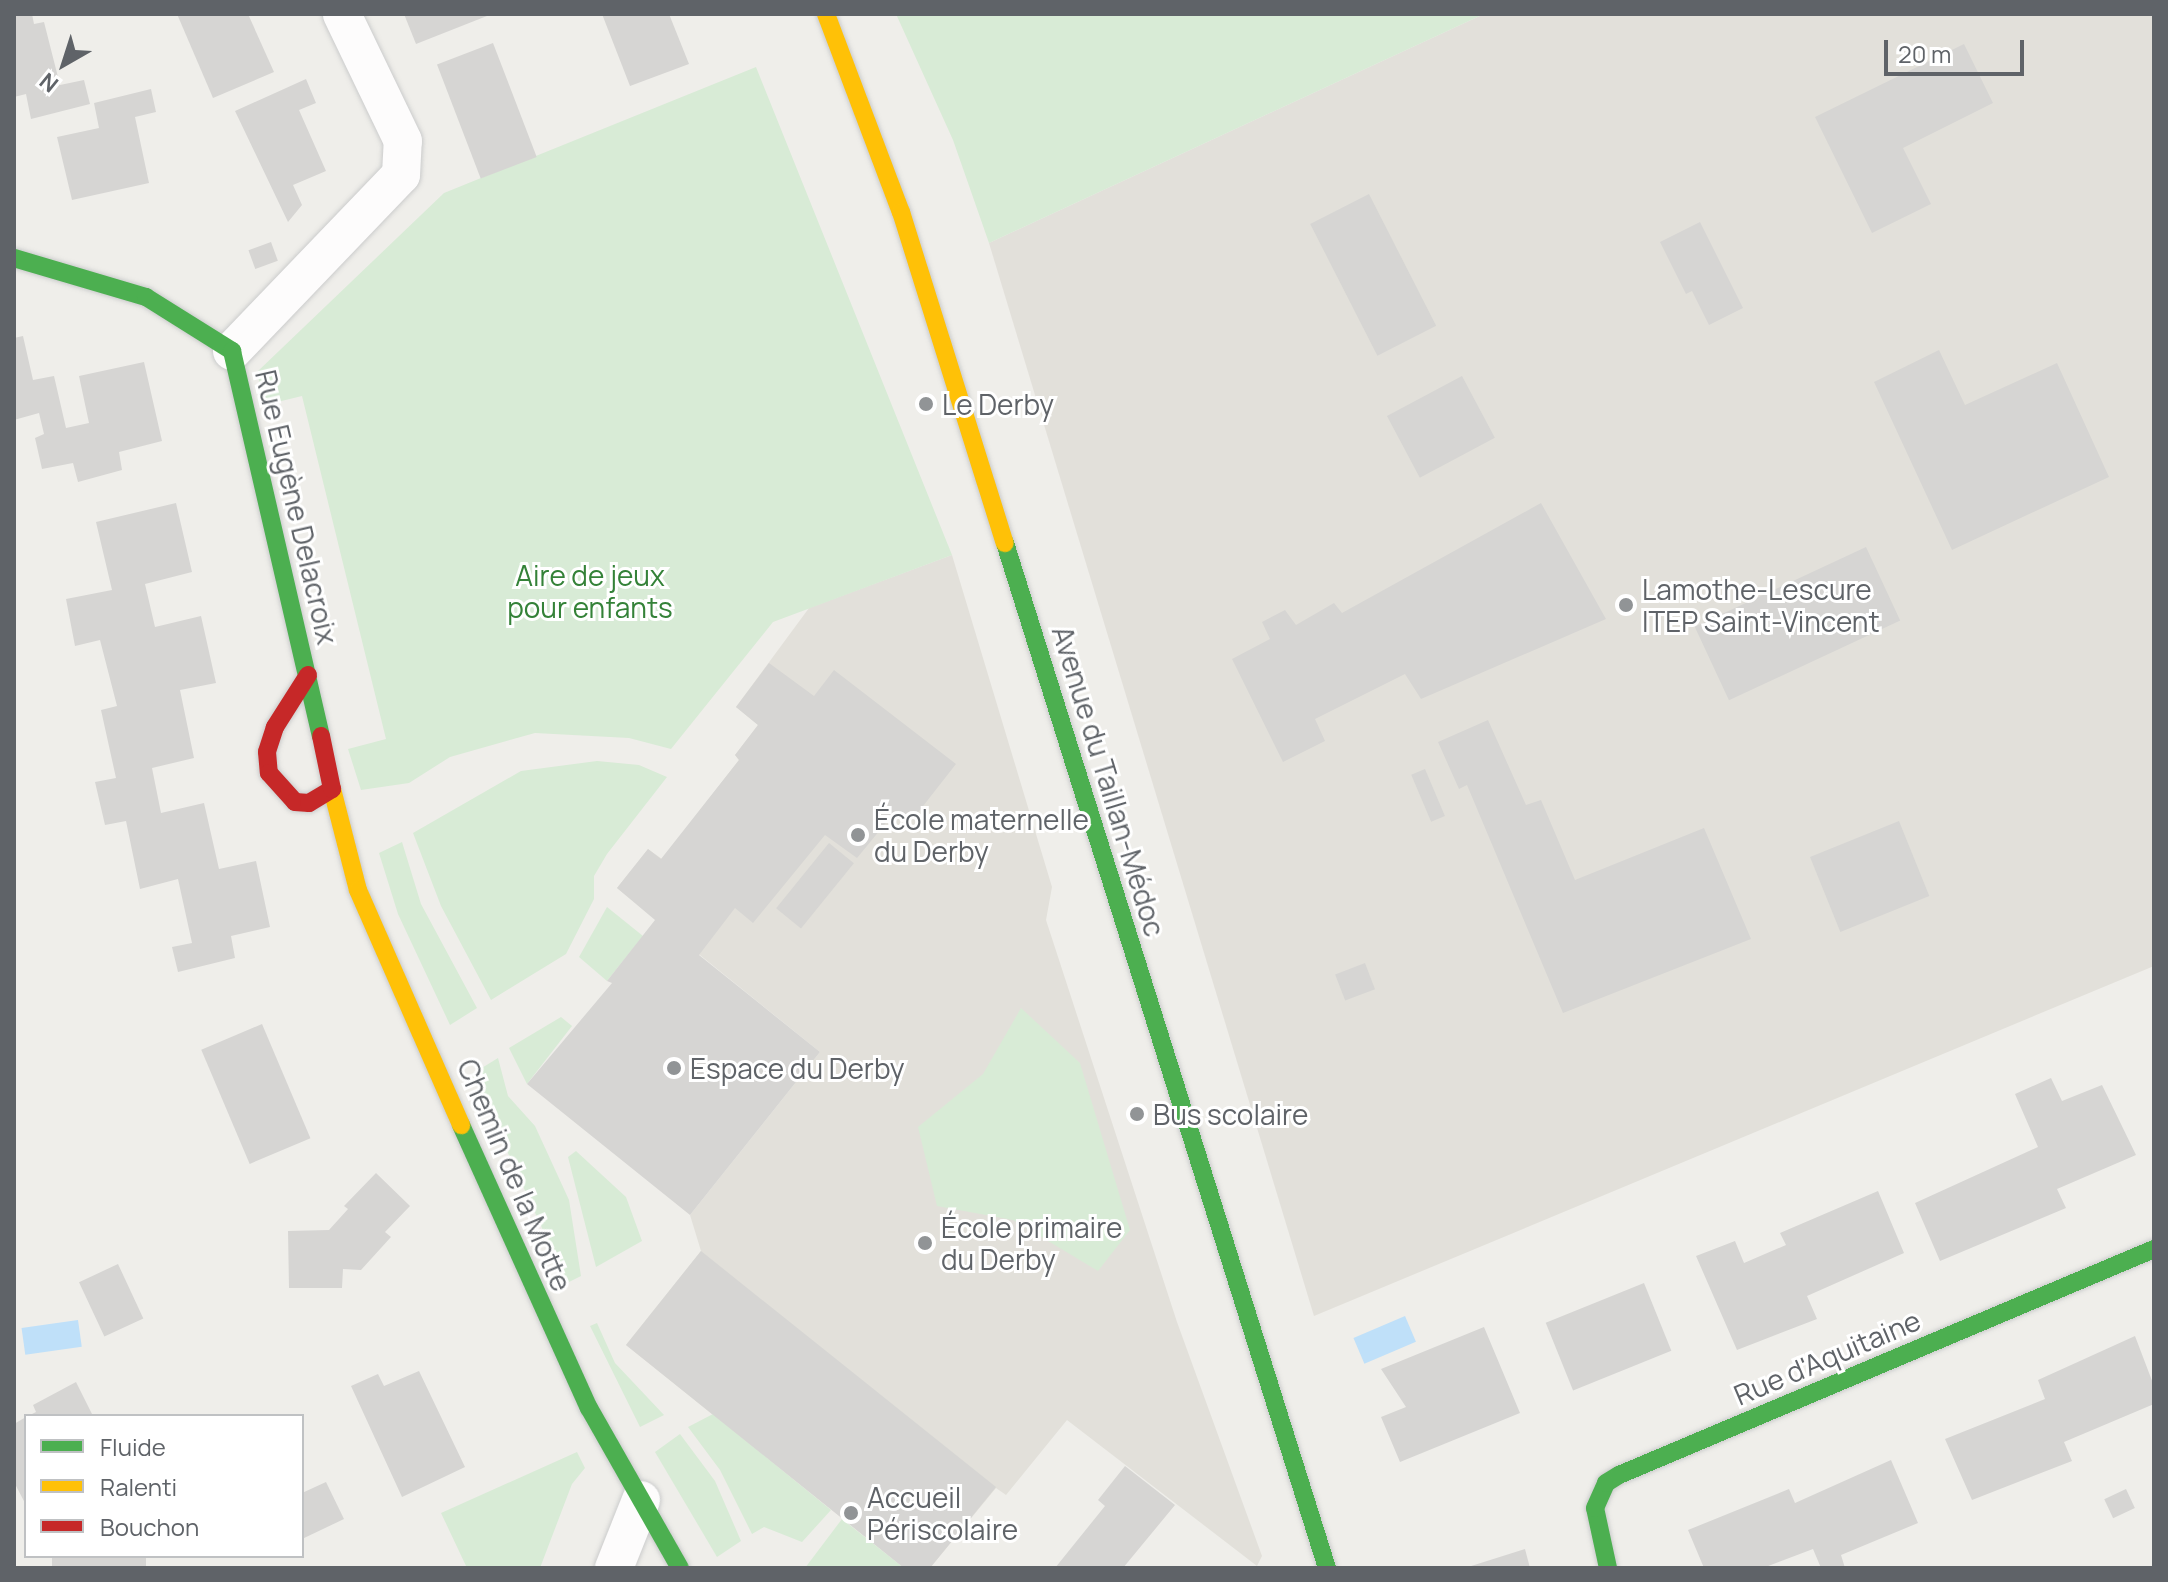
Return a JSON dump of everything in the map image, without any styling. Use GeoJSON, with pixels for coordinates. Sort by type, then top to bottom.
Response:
{"type":"FeatureCollection","features":[{"type":"Feature","properties":{"kind":"street"},"geometry":{"type":"LineString","coordinates":[[232,351],[401,175],[403,141],[342,14]]}},
{"type":"Feature","properties":{"kind":"street","name":"Avenue du Taillan-Médoc"},"geometry":{"type":"LineString","coordinates":[[826,14],[886,166],[933,310],[1327,1568]]}},
{"type":"Feature","properties":{"kind":"street","name":"Rue Eugène Delacroix"},"geometry":{"type":"LineString","coordinates":[[14,258],[146,297],[232,351],[308,675],[332,789],[323,798],[295,802],[269,773],[267,752],[275,727],[308,675]]}},
{"type":"Feature","properties":{"kind":"street","name":"Chemin de la Motte"},"geometry":{"type":"LineString","coordinates":[[332,789],[358,890],[589,1408],[680,1568]]}},
{"type":"Feature","properties":{"kind":"street","name":"Rue d'Aquitaine"},"geometry":{"type":"LineString","coordinates":[[1608,1568],[1595,1508],[1606,1483],[1619,1475],[2154,1249]]}},
{"type":"Feature","properties":{"kind":"street"},"geometry":{"type":"LineString","coordinates":[[614,1568],[641,1500]]}},
{"type":"Feature","properties":{"kind":"shaded area","name":"Lamothe-Lescure ITEP Saint-Vincent"},"geometry":{"type":"Polygon","coordinates":[[[1484,14],[2154,14],[2154,966],[1314,1316],[989,243],[1484,14]]]}},
{"type":"Feature","properties":{"kind":"shaded area"},"geometry":{"type":"Polygon","coordinates":[[[952,555],[1052,887],[1046,920],[1177,1322],[1262,1556],[1257,1566],[1067,1420],[1006,1495],[996,1488],[930,1568],[904,1568],[626,1345],[701,1251],[690,1215],[820,1052],[617,888],[648,849],[662,859],[739,760],[735,755],[758,725],[736,707],[809,608],[952,555]]]}},
{"type":"Feature","properties":{"kind":"green space"},"geometry":{"type":"Polygon","coordinates":[[[896,14],[1484,14],[989,243],[953,140],[896,14]]]}},
{"type":"Feature","properties":{"kind":"green space","name":"Aire de jeux pour enfants"},"geometry":{"type":"Polygon","coordinates":[[[756,67],[952,555],[773,622],[671,749],[629,738],[535,733],[450,757],[409,783],[361,790],[348,749],[386,739],[302,396],[265,405],[257,372],[444,193],[756,67]]]}},
{"type":"Feature","properties":{"kind":"green space"},"geometry":{"type":"Polygon","coordinates":[[[597,761],[639,765],[667,777],[607,854],[594,876],[594,899],[566,954],[491,1000],[441,906],[413,833],[521,771],[597,761]]]}},
{"type":"Feature","properties":{"kind":"green space"},"geometry":{"type":"Polygon","coordinates":[[[402,842],[421,904],[477,1008],[450,1025],[398,914],[379,853],[402,842]]]}},
{"type":"Feature","properties":{"kind":"green space"},"geometry":{"type":"Polygon","coordinates":[[[607,907],[643,936],[607,981],[579,957],[607,907]]]}},
{"type":"Feature","properties":{"kind":"green space"},"geometry":{"type":"Polygon","coordinates":[[[1021,1008],[1080,1063],[1130,1230],[1098,1271],[1013,1220],[937,1206],[918,1127],[983,1074],[1021,1008]]]}},
{"type":"Feature","properties":{"kind":"green space"},"geometry":{"type":"Polygon","coordinates":[[[561,1017],[572,1026],[527,1084],[509,1048],[561,1017]]]}},
{"type":"Feature","properties":{"kind":"green space"},"geometry":{"type":"Polygon","coordinates":[[[498,1058],[508,1096],[535,1126],[569,1200],[581,1276],[567,1283],[472,1074],[498,1058]]]}},
{"type":"Feature","properties":{"kind":"green space"},"geometry":{"type":"Polygon","coordinates":[[[576,1151],[626,1197],[642,1241],[596,1267],[568,1157],[576,1151]]]}},
{"type":"Feature","properties":{"kind":"green space"},"geometry":{"type":"Polygon","coordinates":[[[597,1323],[615,1363],[664,1415],[640,1427],[590,1326],[597,1323]]]}},
{"type":"Feature","properties":{"kind":"green space"},"geometry":{"type":"Polygon","coordinates":[[[713,1414],[831,1510],[802,1542],[764,1527],[752,1534],[720,1470],[688,1427],[713,1414]]]}},
{"type":"Feature","properties":{"kind":"green space"},"geometry":{"type":"Polygon","coordinates":[[[680,1434],[715,1481],[741,1541],[717,1557],[655,1452],[680,1434]]]}},
{"type":"Feature","properties":{"kind":"green space"},"geometry":{"type":"Polygon","coordinates":[[[577,1452],[585,1468],[572,1484],[540,1568],[467,1568],[441,1513],[577,1452]]]}},
{"type":"Feature","properties":{"kind":"green space"},"geometry":{"type":"Polygon","coordinates":[[[842,1519],[904,1568],[805,1568],[842,1519]]]}},
{"type":"Feature","properties":{"kind":"water"},"geometry":{"type":"Polygon","coordinates":[[[1405,1316],[1416,1342],[1364,1364],[1353,1338],[1405,1316]]]}},
{"type":"Feature","properties":{"kind":"water"},"geometry":{"type":"Polygon","coordinates":[[[78,1320],[82,1347],[25,1355],[22,1328],[78,1320]]]}},
{"type":"Feature","properties":{"kind":"building"},"geometry":{"type":"Polygon","coordinates":[[[14,14],[32,14],[34,24],[44,22],[60,85],[84,80],[90,104],[31,119],[26,94],[14,97],[14,14]]]}},
{"type":"Feature","properties":{"kind":"building"},"geometry":{"type":"Polygon","coordinates":[[[177,14],[248,14],[274,72],[213,98],[177,14]]]}},
{"type":"Feature","properties":{"kind":"building"},"geometry":{"type":"Polygon","coordinates":[[[404,14],[492,14],[416,44],[404,14]]]}},
{"type":"Feature","properties":{"kind":"building"},"geometry":{"type":"Polygon","coordinates":[[[602,14],[669,14],[689,64],[630,86],[602,14]]]}},
{"type":"Feature","properties":{"kind":"building"},"geometry":{"type":"Polygon","coordinates":[[[493,43],[537,157],[481,178],[437,65],[493,43]]]}},
{"type":"Feature","properties":{"kind":"building"},"geometry":{"type":"Polygon","coordinates":[[[1964,44],[1993,103],[1903,148],[1931,204],[1872,233],[1815,117],[1964,44]]]}},
{"type":"Feature","properties":{"kind":"building"},"geometry":{"type":"Polygon","coordinates":[[[306,79],[316,103],[299,110],[326,171],[293,185],[302,205],[288,222],[235,111],[306,79]]]}},
{"type":"Feature","properties":{"kind":"building"},"geometry":{"type":"Polygon","coordinates":[[[151,89],[156,112],[135,117],[149,183],[72,200],[57,137],[99,128],[94,103],[151,89]]]}},
{"type":"Feature","properties":{"kind":"building"},"geometry":{"type":"Polygon","coordinates":[[[1369,194],[1436,326],[1377,356],[1310,224],[1369,194]]]}},
{"type":"Feature","properties":{"kind":"building"},"geometry":{"type":"Polygon","coordinates":[[[1700,222],[1743,308],[1709,325],[1692,291],[1686,294],[1660,242],[1700,222]]]}},
{"type":"Feature","properties":{"kind":"building"},"geometry":{"type":"Polygon","coordinates":[[[271,242],[278,261],[255,269],[248,250],[271,242]]]}},
{"type":"Feature","properties":{"kind":"building"},"geometry":{"type":"Polygon","coordinates":[[[23,336],[33,380],[54,376],[66,428],[89,423],[79,376],[144,362],[162,441],[119,452],[122,470],[78,482],[73,463],[42,469],[35,438],[44,434],[39,413],[14,420],[14,338],[23,336]]]}},
{"type":"Feature","properties":{"kind":"building"},"geometry":{"type":"Polygon","coordinates":[[[1939,350],[1965,405],[2057,363],[2109,477],[1952,550],[1874,382],[1939,350]]]}},
{"type":"Feature","properties":{"kind":"building"},"geometry":{"type":"Polygon","coordinates":[[[1462,376],[1495,438],[1420,478],[1387,416],[1462,376]]]}},
{"type":"Feature","properties":{"kind":"building"},"geometry":{"type":"Polygon","coordinates":[[[176,503],[192,572],[145,584],[155,627],[201,616],[216,683],[180,690],[194,758],[152,768],[161,813],[204,803],[219,869],[256,861],[270,927],[231,936],[235,958],[178,972],[172,947],[192,943],[178,879],[140,889],[126,821],[105,825],[95,782],[116,778],[101,710],[117,706],[100,640],[75,646],[66,599],[112,590],[96,522],[176,503]]]}},
{"type":"Feature","properties":{"kind":"building"},"geometry":{"type":"Polygon","coordinates":[[[1541,503],[1606,619],[1421,699],[1405,674],[1315,719],[1325,741],[1283,762],[1232,659],[1270,639],[1262,622],[1285,610],[1296,625],[1334,603],[1342,613],[1541,503]]]}},
{"type":"Feature","properties":{"kind":"building"},"geometry":{"type":"Polygon","coordinates":[[[1866,547],[1900,620],[1729,700],[1695,627],[1866,547]]]}},
{"type":"Feature","properties":{"kind":"building"},"geometry":{"type":"Polygon","coordinates":[[[769,663],[814,696],[834,670],[956,764],[909,824],[894,813],[857,858],[825,835],[753,923],[735,908],[699,955],[820,1052],[690,1215],[527,1084],[612,983],[607,981],[655,920],[617,888],[648,849],[661,859],[739,760],[735,755],[758,725],[736,707],[769,663]]]}},
{"type":"Feature","properties":{"kind":"building"},"geometry":{"type":"Polygon","coordinates":[[[1488,720],[1526,805],[1541,800],[1575,880],[1704,828],[1751,939],[1563,1013],[1467,785],[1459,789],[1438,742],[1488,720]]]}},
{"type":"Feature","properties":{"kind":"building"},"geometry":{"type":"Polygon","coordinates":[[[1425,769],[1445,816],[1431,822],[1411,775],[1425,769]]]}},
{"type":"Feature","properties":{"kind":"building"},"geometry":{"type":"Polygon","coordinates":[[[1899,821],[1929,896],[1840,932],[1810,857],[1899,821]]]}},
{"type":"Feature","properties":{"kind":"building"},"geometry":{"type":"Polygon","coordinates":[[[829,843],[854,863],[801,928],[776,908],[829,843]]]}},
{"type":"Feature","properties":{"kind":"building"},"geometry":{"type":"Polygon","coordinates":[[[1365,963],[1375,989],[1345,1001],[1335,974],[1365,963]]]}},
{"type":"Feature","properties":{"kind":"building"},"geometry":{"type":"Polygon","coordinates":[[[262,1024],[310,1138],[250,1164],[201,1050],[262,1024]]]}},
{"type":"Feature","properties":{"kind":"building"},"geometry":{"type":"Polygon","coordinates":[[[2051,1078],[2062,1101],[2102,1085],[2136,1155],[2057,1189],[2066,1208],[1940,1261],[1915,1203],[2038,1147],[2015,1094],[2051,1078]]]}},
{"type":"Feature","properties":{"kind":"building"},"geometry":{"type":"Polygon","coordinates":[[[376,1173],[410,1206],[385,1232],[391,1237],[361,1270],[343,1269],[342,1288],[289,1288],[288,1231],[329,1230],[348,1209],[344,1206],[376,1173]]]}},
{"type":"Feature","properties":{"kind":"building"},"geometry":{"type":"Polygon","coordinates":[[[1878,1191],[1904,1253],[1807,1296],[1817,1319],[1737,1350],[1696,1256],[1735,1241],[1744,1263],[1786,1245],[1780,1233],[1878,1191]]]}},
{"type":"Feature","properties":{"kind":"building"},"geometry":{"type":"Polygon","coordinates":[[[701,1251],[996,1487],[930,1568],[904,1568],[626,1345],[701,1251]]]}},
{"type":"Feature","properties":{"kind":"building"},"geometry":{"type":"Polygon","coordinates":[[[118,1264],[143,1318],[104,1337],[79,1282],[118,1264]]]}},
{"type":"Feature","properties":{"kind":"building"},"geometry":{"type":"Polygon","coordinates":[[[1644,1283],[1671,1351],[1573,1390],[1546,1323],[1644,1283]]]}},
{"type":"Feature","properties":{"kind":"building"},"geometry":{"type":"Polygon","coordinates":[[[1484,1327],[1520,1413],[1400,1462],[1381,1417],[1406,1407],[1381,1369],[1484,1327]]]}},
{"type":"Feature","properties":{"kind":"building"},"geometry":{"type":"Polygon","coordinates":[[[2135,1336],[2154,1386],[2154,1404],[2064,1442],[2072,1461],[1972,1500],[1945,1439],[2045,1399],[2038,1380],[2135,1336]]]}},
{"type":"Feature","properties":{"kind":"building"},"geometry":{"type":"Polygon","coordinates":[[[419,1371],[465,1467],[402,1497],[351,1386],[378,1374],[384,1386],[419,1371]]]}},
{"type":"Feature","properties":{"kind":"building"},"geometry":{"type":"Polygon","coordinates":[[[76,1382],[92,1414],[32,1414],[36,1412],[33,1405],[76,1382]]]}},
{"type":"Feature","properties":{"kind":"building"},"geometry":{"type":"Polygon","coordinates":[[[24,1418],[24,1501],[14,1482],[14,1424],[24,1418]]]}},
{"type":"Feature","properties":{"kind":"building"},"geometry":{"type":"Polygon","coordinates":[[[1891,1460],[1918,1523],[1841,1555],[1845,1568],[1821,1568],[1813,1549],[1763,1568],[1704,1568],[1688,1530],[1789,1489],[1795,1503],[1891,1460]]]}},
{"type":"Feature","properties":{"kind":"building"},"geometry":{"type":"Polygon","coordinates":[[[1125,1466],[1175,1505],[1123,1568],[1055,1568],[1105,1506],[1098,1500],[1125,1466]]]}},
{"type":"Feature","properties":{"kind":"building"},"geometry":{"type":"Polygon","coordinates":[[[326,1482],[344,1519],[304,1538],[304,1492],[326,1482]]]}},
{"type":"Feature","properties":{"kind":"building"},"geometry":{"type":"Polygon","coordinates":[[[2126,1489],[2135,1508],[2113,1518],[2104,1499],[2126,1489]]]}},
{"type":"Feature","properties":{"kind":"building"},"geometry":{"type":"Polygon","coordinates":[[[1525,1549],[1530,1568],[1468,1568],[1468,1567],[1525,1549]]]}},
{"type":"Feature","properties":{"kind":"building"},"geometry":{"type":"Polygon","coordinates":[[[52,1558],[146,1558],[146,1568],[52,1568],[52,1558]]]}},
{"type":"Feature","properties":{"kind":"traffic: fast"},"geometry":{"type":"LineString","coordinates":[[14,258],[146,297],[232,351],[321,736]]}},
{"type":"Feature","properties":{"kind":"traffic: fast"},"geometry":{"type":"LineString","coordinates":[[1005,543],[1327,1568]]}},
{"type":"Feature","properties":{"kind":"traffic: fast"},"geometry":{"type":"LineString","coordinates":[[461,1125],[589,1408],[680,1568]]}},
{"type":"Feature","properties":{"kind":"traffic: fast"},"geometry":{"type":"LineString","coordinates":[[1608,1568],[1595,1508],[1606,1483],[1619,1475],[2154,1249]]}},
{"type":"Feature","properties":{"kind":"traffic: slow"},"geometry":{"type":"LineString","coordinates":[[826,14],[901,212],[1005,543]]}},
{"type":"Feature","properties":{"kind":"traffic: slow"},"geometry":{"type":"LineString","coordinates":[[332,789],[358,890],[461,1125]]}},
{"type":"Feature","properties":{"kind":"traffic: jam"},"geometry":{"type":"LineString","coordinates":[[308,675],[275,727],[267,752],[269,773],[295,802],[309,803],[332,789],[321,736]]}},
{"type":"Feature","properties":{"kind":"place","name":"Le Derby"},"geometry":{"type":"Point","coordinates":[926,404]}},
{"type":"Feature","properties":{"kind":"place","name":"Lamothe-Lescure ITEP Saint-Vincent"},"geometry":{"type":"Point","coordinates":[1626,605]}},
{"type":"Feature","properties":{"kind":"place","name":"École maternelle du Derby"},"geometry":{"type":"Point","coordinates":[858,835]}},
{"type":"Feature","properties":{"kind":"place","name":"Espace du Derby"},"geometry":{"type":"Point","coordinates":[674,1068]}},
{"type":"Feature","properties":{"kind":"place","name":"Bus scolaire"},"geometry":{"type":"Point","coordinates":[1137,1114]}},
{"type":"Feature","properties":{"kind":"place","name":"École primaire du Derby"},"geometry":{"type":"Point","coordinates":[925,1243]}},
{"type":"Feature","properties":{"kind":"place","name":"Accueil Périscolaire"},"geometry":{"type":"Point","coordinates":[851,1513]}}]}
